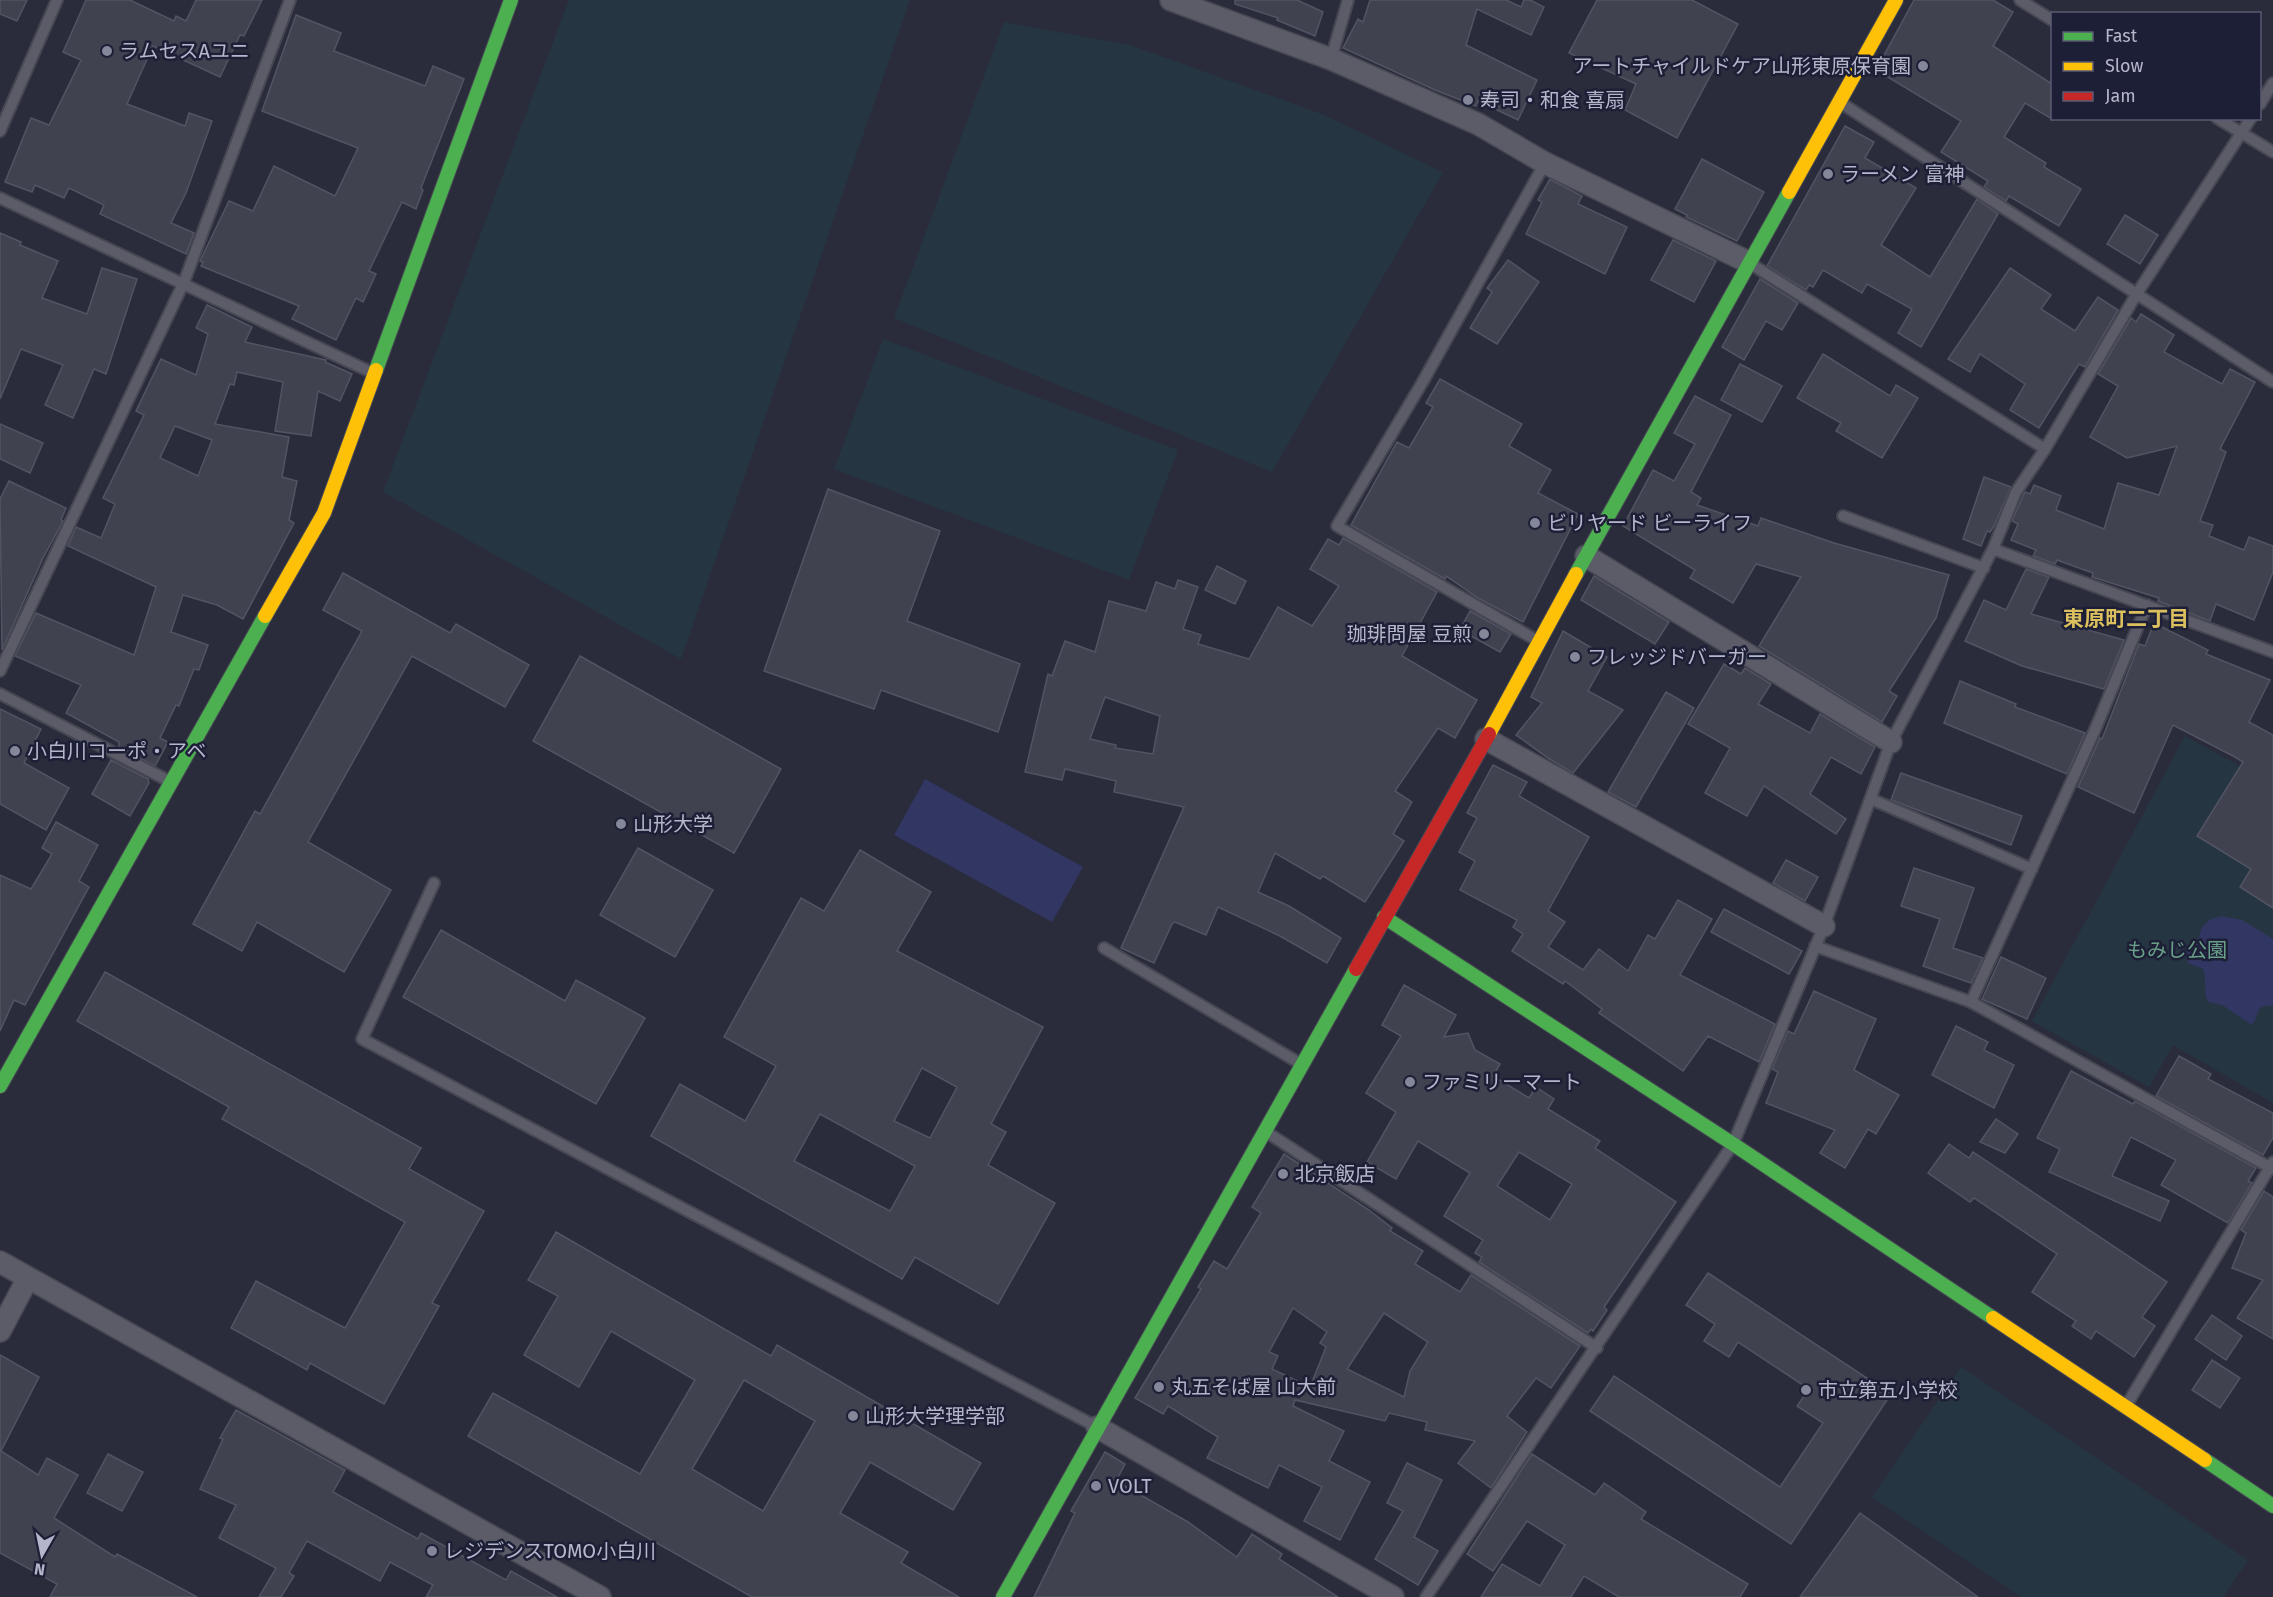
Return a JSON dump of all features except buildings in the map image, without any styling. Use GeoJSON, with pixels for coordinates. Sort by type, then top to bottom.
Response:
{"type":"FeatureCollection","features":[{"type":"Feature","properties":{"kind":"street"},"geometry":{"type":"LineString","coordinates":[[0,1086],[170,781],[324,513],[511,0]]}},
{"type":"Feature","properties":{"kind":"street"},"geometry":{"type":"LineString","coordinates":[[1171,0],[1331,59],[1478,124],[1545,163],[1748,262]]}},
{"type":"Feature","properties":{"kind":"street"},"geometry":{"type":"LineString","coordinates":[[1003,1597],[1486,739],[1748,262],[1896,0]]}},
{"type":"Feature","properties":{"kind":"street"},"geometry":{"type":"LineString","coordinates":[[1586,556],[1891,742]]}},
{"type":"Feature","properties":{"kind":"street"},"geometry":{"type":"LineString","coordinates":[[1486,739],[1824,926]]}},
{"type":"Feature","properties":{"kind":"street"},"geometry":{"type":"LineString","coordinates":[[1384,917],[1733,1144],[2273,1506]]}},
{"type":"Feature","properties":{"kind":"street"},"geometry":{"type":"LineString","coordinates":[[0,1262],[600,1597]]}},
{"type":"Feature","properties":{"kind":"street"},"geometry":{"type":"LineString","coordinates":[[0,1331],[28,1278]]}},
{"type":"Feature","properties":{"kind":"street"},"geometry":{"type":"LineString","coordinates":[[1097,1427],[1393,1597]]}},
{"type":"Feature","properties":{"kind":"lane"},"geometry":{"type":"LineString","coordinates":[[0,131],[57,0]]}},
{"type":"Feature","properties":{"kind":"lane"},"geometry":{"type":"LineString","coordinates":[[0,671],[184,282],[290,0]]}},
{"type":"Feature","properties":{"kind":"lane"},"geometry":{"type":"LineString","coordinates":[[1331,59],[1348,0]]}},
{"type":"Feature","properties":{"kind":"lane"},"geometry":{"type":"LineString","coordinates":[[2020,0],[2051,19]]}},
{"type":"Feature","properties":{"kind":"lane"},"geometry":{"type":"LineString","coordinates":[[2261,102],[2273,82]]}},
{"type":"Feature","properties":{"kind":"lane"},"geometry":{"type":"LineString","coordinates":[[1838,101],[2273,382]]}},
{"type":"Feature","properties":{"kind":"lane"},"geometry":{"type":"LineString","coordinates":[[2220,120],[2273,152]]}},
{"type":"Feature","properties":{"kind":"lane"},"geometry":{"type":"LineString","coordinates":[[1426,1597],[1597,1348],[1733,1144],[1824,926],[1891,742],[1984,568],[2016,492],[2046,449],[2136,295],[2250,120]]}},
{"type":"Feature","properties":{"kind":"lane"},"geometry":{"type":"LineString","coordinates":[[1538,641],[1337,526],[1422,383],[1545,163]]}},
{"type":"Feature","properties":{"kind":"lane"},"geometry":{"type":"LineString","coordinates":[[0,198],[184,282],[374,373]]}},
{"type":"Feature","properties":{"kind":"lane"},"geometry":{"type":"LineString","coordinates":[[1748,262],[2046,449]]}},
{"type":"Feature","properties":{"kind":"lane"},"geometry":{"type":"LineString","coordinates":[[1843,516],[1984,568]]}},
{"type":"Feature","properties":{"kind":"lane"},"geometry":{"type":"LineString","coordinates":[[1993,549],[2273,652]]}},
{"type":"Feature","properties":{"kind":"lane"},"geometry":{"type":"LineString","coordinates":[[1971,1002],[2147,605]]}},
{"type":"Feature","properties":{"kind":"lane"},"geometry":{"type":"LineString","coordinates":[[0,694],[170,781]]}},
{"type":"Feature","properties":{"kind":"lane"},"geometry":{"type":"LineString","coordinates":[[1871,799],[2032,868]]}},
{"type":"Feature","properties":{"kind":"lane"},"geometry":{"type":"LineString","coordinates":[[434,883],[362,1039],[1097,1427]]}},
{"type":"Feature","properties":{"kind":"lane"},"geometry":{"type":"LineString","coordinates":[[1815,946],[1971,1002],[2272,1166],[2125,1408]]}},
{"type":"Feature","properties":{"kind":"lane"},"geometry":{"type":"LineString","coordinates":[[1104,948],[1302,1064]]}},
{"type":"Feature","properties":{"kind":"lane"},"geometry":{"type":"LineString","coordinates":[[1266,1132],[1597,1348]]}},
{"type":"Feature","properties":{"kind":"green space"},"geometry":{"type":"Polygon","coordinates":[[[569,0],[910,0],[681,659],[383,492],[569,0]]]}},
{"type":"Feature","properties":{"kind":"green space"},"geometry":{"type":"Polygon","coordinates":[[[1004,22],[1130,45],[1322,114],[1443,172],[1272,472],[894,318],[1004,22]]]}},
{"type":"Feature","properties":{"kind":"green space"},"geometry":{"type":"Polygon","coordinates":[[[883,339],[1178,450],[1129,580],[834,469],[883,339]]]}},
{"type":"Feature","properties":{"kind":"green space","name":"もみじ公園"},"geometry":{"type":"Polygon","coordinates":[[[2185,736],[2273,784],[2273,1103],[2173,1045],[2149,1087],[2032,1021],[2185,736]]]}},
{"type":"Feature","properties":{"kind":"green space"},"geometry":{"type":"Polygon","coordinates":[[[1961,1367],[2248,1560],[2223,1597],[2021,1597],[1872,1497],[1961,1367]]]}},
{"type":"Feature","properties":{"kind":"water"},"geometry":{"type":"Polygon","coordinates":[[[925,779],[1083,867],[1052,922],[894,835],[925,779]]]}},
{"type":"Feature","properties":{"kind":"water"},"geometry":{"type":"Polygon","coordinates":[[[2221,916],[2242,920],[2273,939],[2273,1006],[2260,1008],[2252,1025],[2222,1005],[2208,1002],[2203,969],[2188,963],[2185,952],[2198,942],[2201,929],[2209,920],[2221,916]]]}},
{"type":"Feature","properties":{"kind":"traffic: fast"},"geometry":{"type":"LineString","coordinates":[[376,370],[511,0]]}},
{"type":"Feature","properties":{"kind":"traffic: fast"},"geometry":{"type":"LineString","coordinates":[[1576,574],[1789,192]]}},
{"type":"Feature","properties":{"kind":"traffic: fast"},"geometry":{"type":"LineString","coordinates":[[0,1086],[265,616]]}},
{"type":"Feature","properties":{"kind":"traffic: fast"},"geometry":{"type":"LineString","coordinates":[[1384,917],[1733,1144],[1993,1318]]}},
{"type":"Feature","properties":{"kind":"traffic: fast"},"geometry":{"type":"LineString","coordinates":[[1003,1597],[1356,969]]}},
{"type":"Feature","properties":{"kind":"traffic: fast"},"geometry":{"type":"LineString","coordinates":[[2205,1460],[2273,1506]]}},
{"type":"Feature","properties":{"kind":"traffic: slow"},"geometry":{"type":"LineString","coordinates":[[1789,192],[1896,0]]}},
{"type":"Feature","properties":{"kind":"traffic: slow"},"geometry":{"type":"LineString","coordinates":[[265,616],[324,513],[376,370]]}},
{"type":"Feature","properties":{"kind":"traffic: slow"},"geometry":{"type":"LineString","coordinates":[[1489,734],[1576,574]]}},
{"type":"Feature","properties":{"kind":"traffic: slow"},"geometry":{"type":"LineString","coordinates":[[1993,1318],[2205,1460]]}},
{"type":"Feature","properties":{"kind":"traffic: jam"},"geometry":{"type":"LineString","coordinates":[[1356,969],[1489,734]]}},
{"type":"Feature","properties":{"kind":"place","name":"ラムセスAユニ"},"geometry":{"type":"Point","coordinates":[107,51]}},
{"type":"Feature","properties":{"kind":"place","name":"アートチャイルドケア山形東原保育園"},"geometry":{"type":"Point","coordinates":[1923,66]}},
{"type":"Feature","properties":{"kind":"place","name":"寿司・和食 喜扇"},"geometry":{"type":"Point","coordinates":[1468,100]}},
{"type":"Feature","properties":{"kind":"place","name":"ラーメン 富神"},"geometry":{"type":"Point","coordinates":[1828,174]}},
{"type":"Feature","properties":{"kind":"place","name":"ビリヤード ビーライフ"},"geometry":{"type":"Point","coordinates":[1535,523]}},
{"type":"Feature","properties":{"kind":"place","name":"珈琲問屋 豆煎"},"geometry":{"type":"Point","coordinates":[1484,634]}},
{"type":"Feature","properties":{"kind":"place","name":"フレッジドバーガー"},"geometry":{"type":"Point","coordinates":[1575,657]}},
{"type":"Feature","properties":{"kind":"place","name":"小白川コーポ・アベ"},"geometry":{"type":"Point","coordinates":[15,751]}},
{"type":"Feature","properties":{"kind":"place","name":"山形大学"},"geometry":{"type":"Point","coordinates":[621,824]}},
{"type":"Feature","properties":{"kind":"place","name":"ファミリーマート"},"geometry":{"type":"Point","coordinates":[1410,1082]}},
{"type":"Feature","properties":{"kind":"place","name":"北京飯店"},"geometry":{"type":"Point","coordinates":[1283,1174]}},
{"type":"Feature","properties":{"kind":"place","name":"丸五そば屋 山大前"},"geometry":{"type":"Point","coordinates":[1159,1387]}},
{"type":"Feature","properties":{"kind":"place","name":"市立第五小学校"},"geometry":{"type":"Point","coordinates":[1806,1390]}},
{"type":"Feature","properties":{"kind":"place","name":"山形大学理学部"},"geometry":{"type":"Point","coordinates":[853,1416]}},
{"type":"Feature","properties":{"kind":"place","name":"VOLT"},"geometry":{"type":"Point","coordinates":[1096,1486]}},
{"type":"Feature","properties":{"kind":"place","name":"レジデンスTOMO小白川"},"geometry":{"type":"Point","coordinates":[432,1551]}},
{"type":"Feature","properties":{"kind":"district","name":"東原町二丁目"},"geometry":{"type":"Point","coordinates":[2126,619]}}]}
